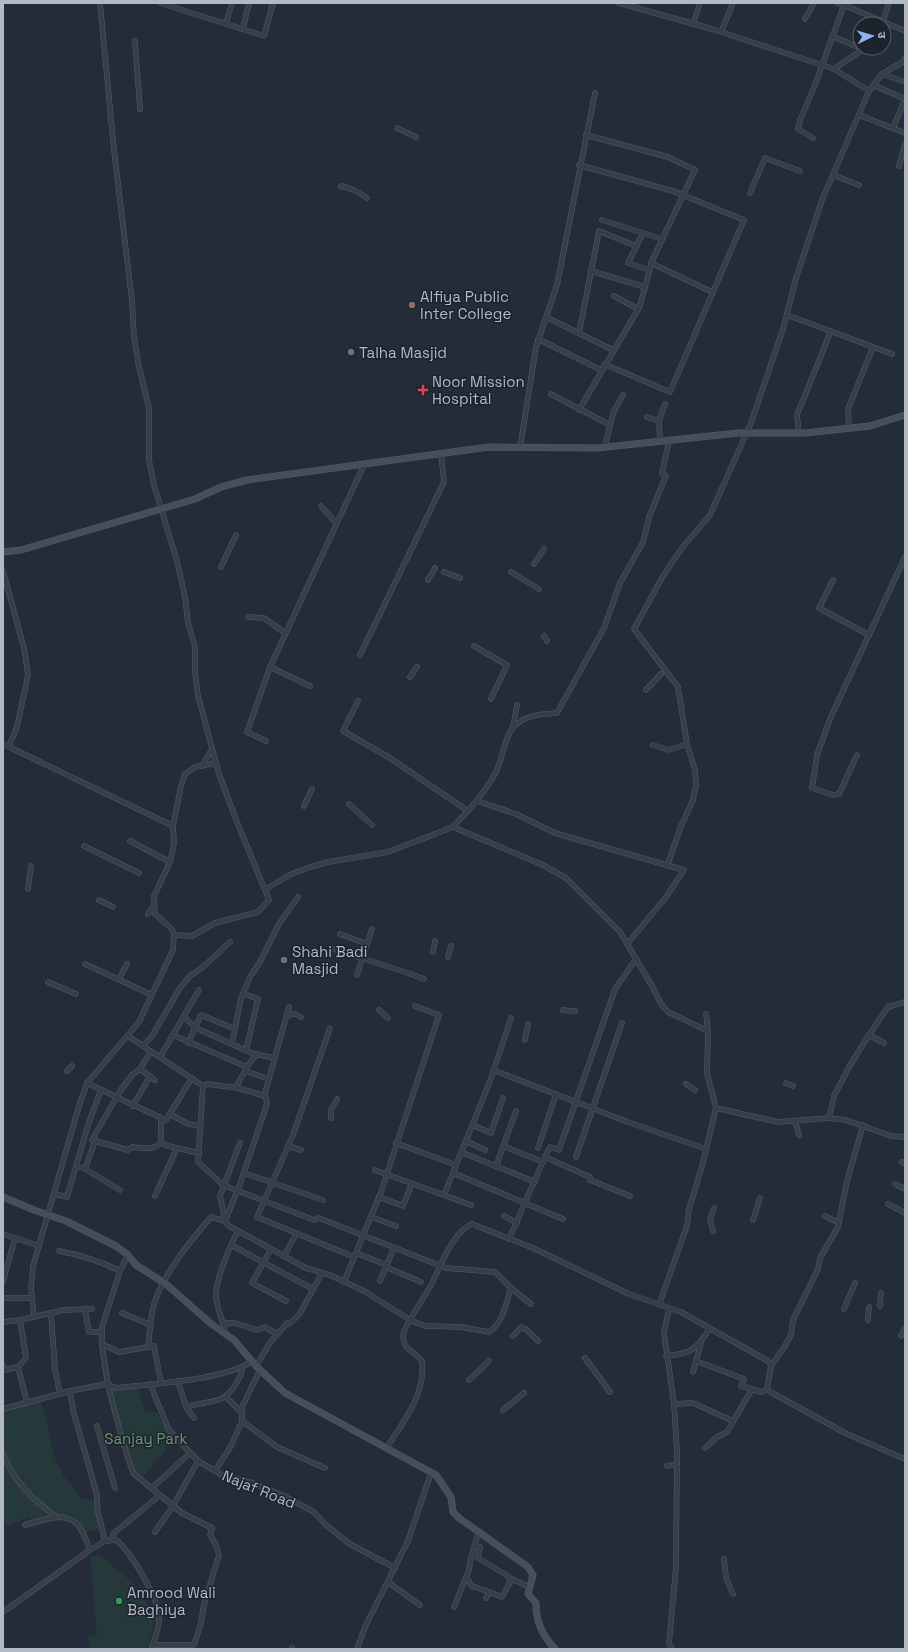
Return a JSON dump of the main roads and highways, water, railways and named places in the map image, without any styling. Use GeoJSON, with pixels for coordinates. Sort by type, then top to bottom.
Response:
{"type":"FeatureCollection","features":[{"type":"Feature","properties":{"kind":"place","name":"Alfiya Public Inter College"},"geometry":{"type":"Point","coordinates":[412,305]}},
{"type":"Feature","properties":{"kind":"place","name":"Talha Masjid"},"geometry":{"type":"Point","coordinates":[351,352]}},
{"type":"Feature","properties":{"kind":"place","name":"Noor Mission Hospital"},"geometry":{"type":"Point","coordinates":[423,390]}},
{"type":"Feature","properties":{"kind":"place","name":"Shahi Badi Masjid"},"geometry":{"type":"Point","coordinates":[284,960]}},
{"type":"Feature","properties":{"kind":"place","name":"Amrood Wali Baghiya"},"geometry":{"type":"Point","coordinates":[119,1601]}},
{"type":"Feature","properties":{"kind":"park label","name":"Sanjay Park"},"geometry":{"type":"Point","coordinates":[146,1438]}}]}
